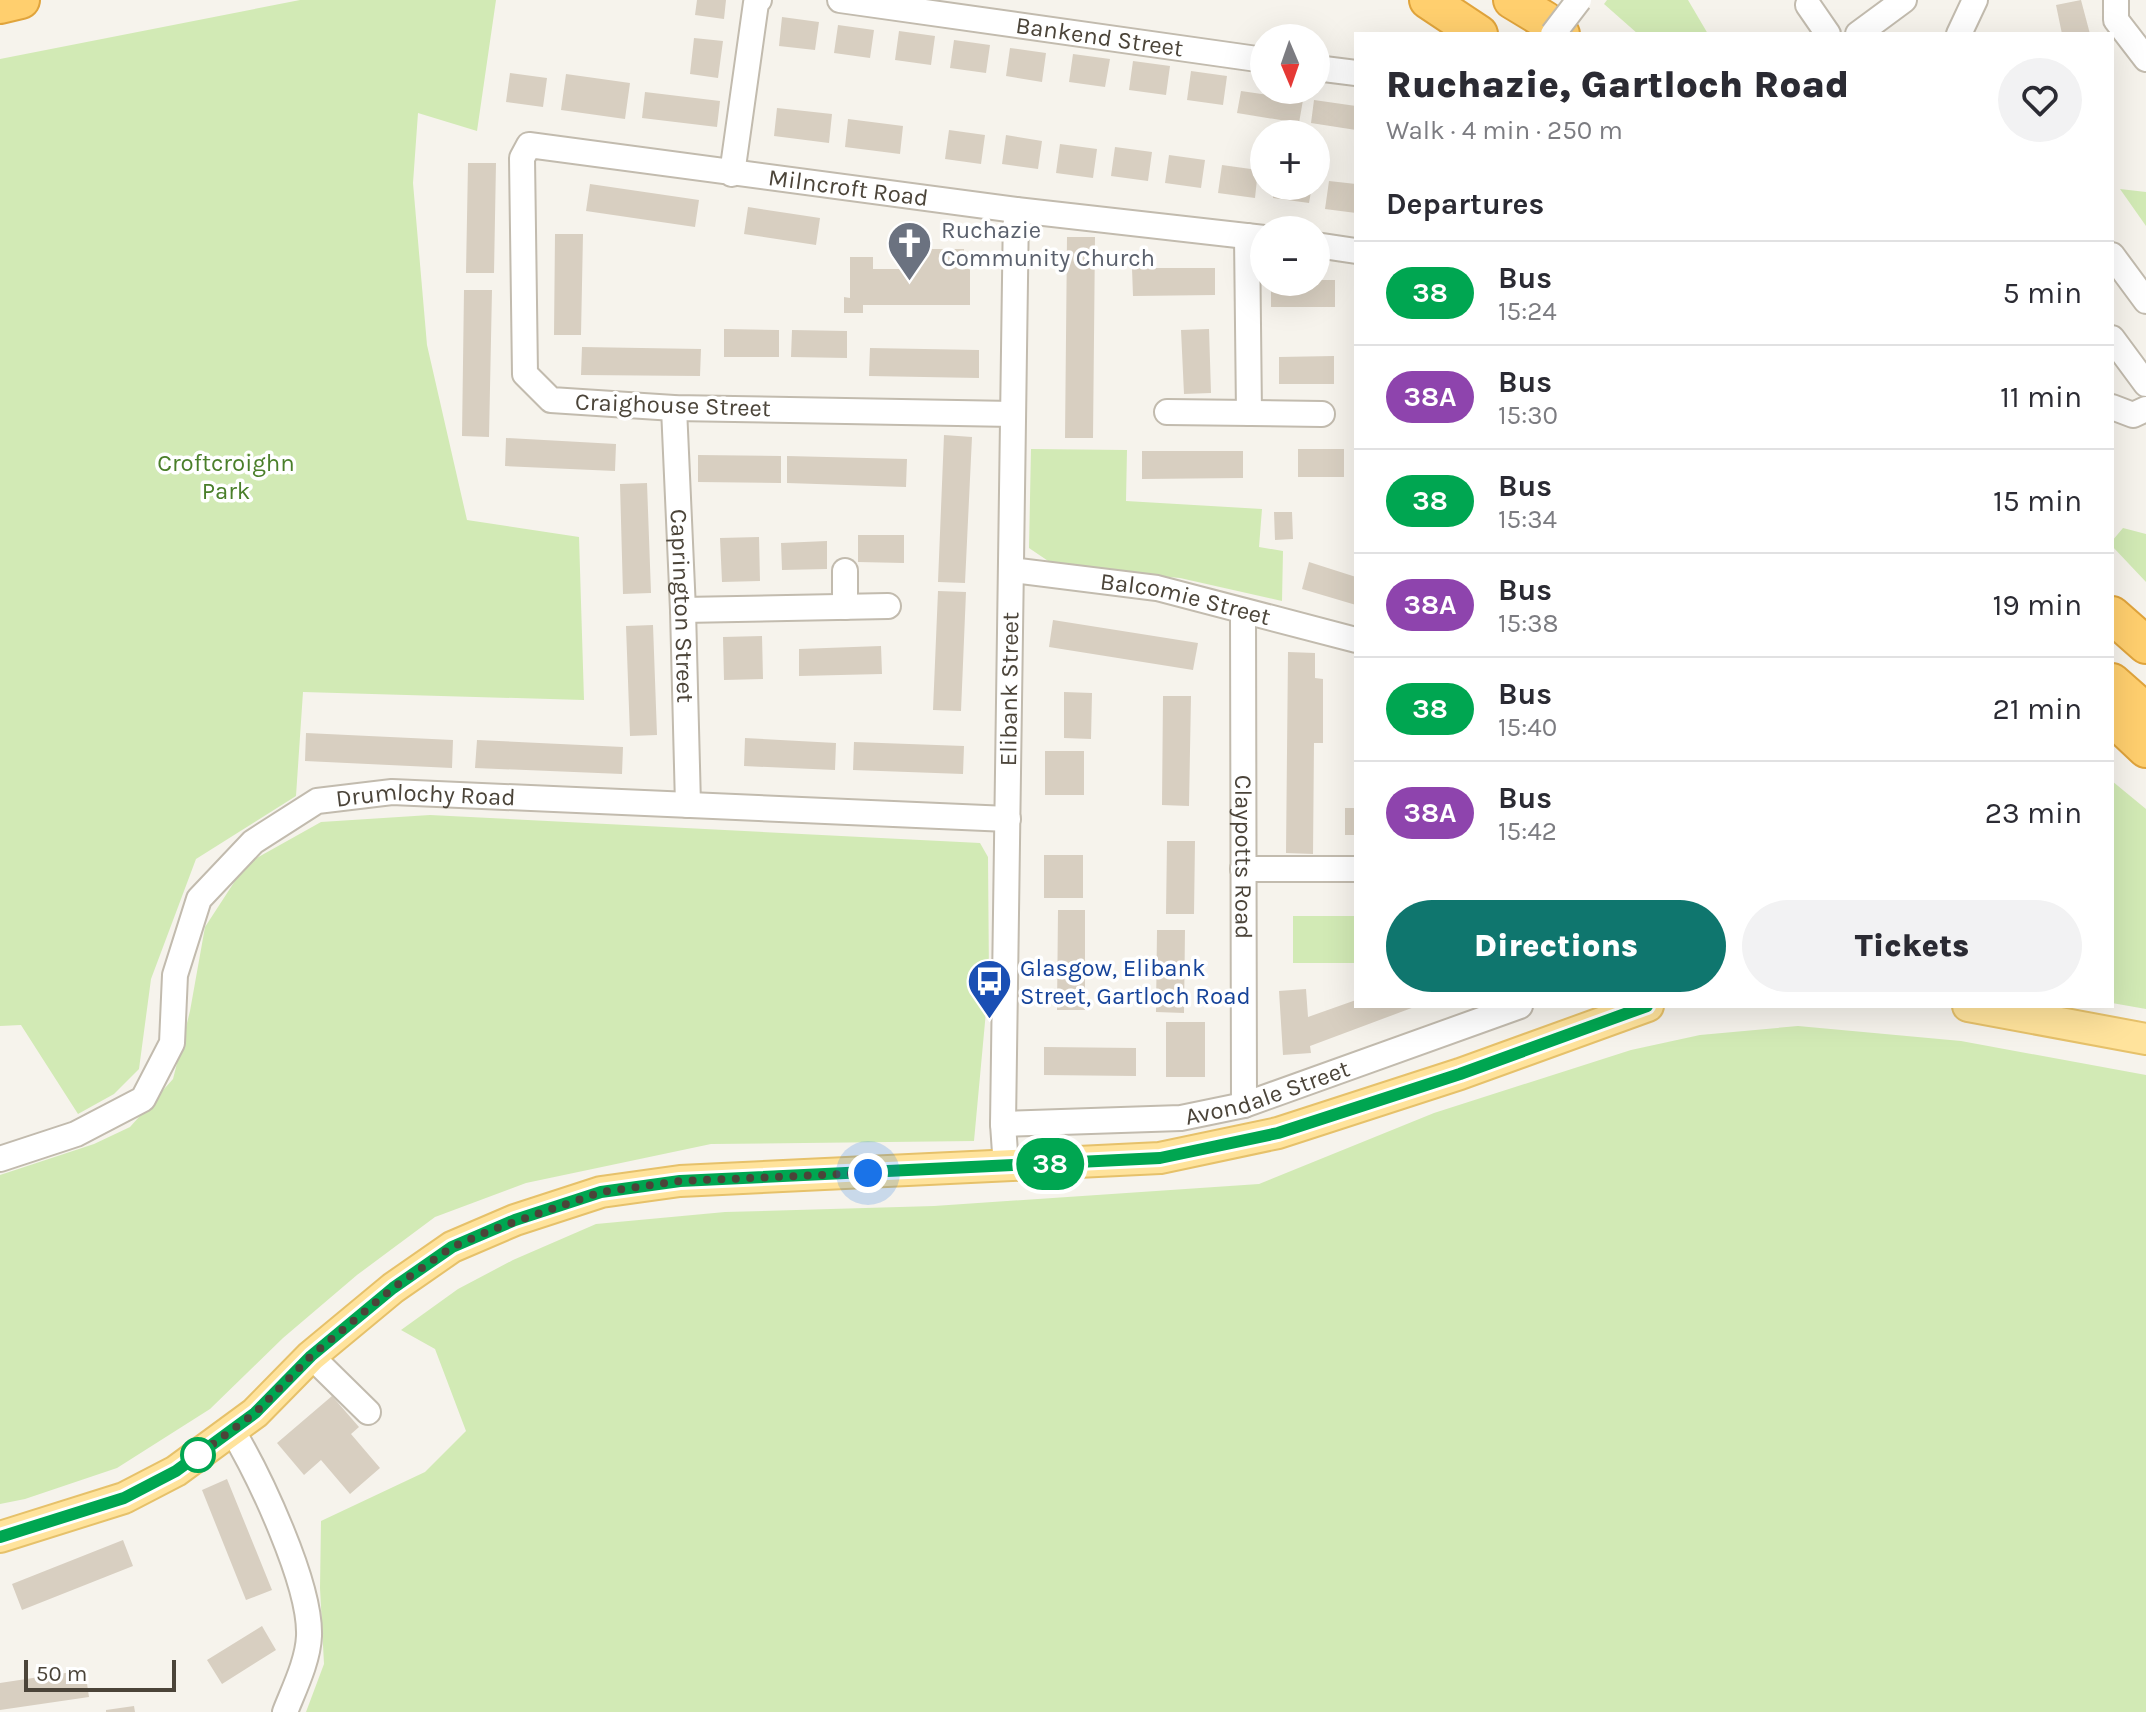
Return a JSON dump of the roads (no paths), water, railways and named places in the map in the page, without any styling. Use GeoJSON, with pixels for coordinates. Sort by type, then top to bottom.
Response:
{"type":"FeatureCollection","features":[{"type":"Feature","properties":{"kind":"highway"},"geometry":{"type":"LineString","coordinates":[[0,5],[21,0]]}},
{"type":"Feature","properties":{"kind":"highway"},"geometry":{"type":"LineString","coordinates":[[1428,0],[1476,32]]}},
{"type":"Feature","properties":{"kind":"highway"},"geometry":{"type":"LineString","coordinates":[[1512,0],[1559,32]]}},
{"type":"Feature","properties":{"kind":"highway"},"geometry":{"type":"LineString","coordinates":[[2114,617],[2146,645]]}},
{"type":"Feature","properties":{"kind":"highway"},"geometry":{"type":"LineString","coordinates":[[2114,684],[2146,712]]}},
{"type":"Feature","properties":{"kind":"highway"},"geometry":{"type":"LineString","coordinates":[[2114,719],[2146,749]]}},
{"type":"Feature","properties":{"kind":"main road"},"geometry":{"type":"LineString","coordinates":[[0,1537],[124,1498],[176,1471],[255,1413],[311,1356],[393,1288],[452,1247],[515,1220],[601,1192],[680,1181],[1160,1158],[1278,1133],[1460,1074],[1642,1008]]}},
{"type":"Feature","properties":{"kind":"main road"},"geometry":{"type":"LineString","coordinates":[[1979,1008],[2146,1039]]}},
{"type":"Feature","properties":{"kind":"street"},"geometry":{"type":"LineString","coordinates":[[732,174],[756,3],[759,0]]}},
{"type":"Feature","properties":{"kind":"street","name":"Bankend Street"},"geometry":{"type":"LineString","coordinates":[[840,0],[1250,58]]}},
{"type":"Feature","properties":{"kind":"street"},"geometry":{"type":"LineString","coordinates":[[1555,32],[1579,0]]}},
{"type":"Feature","properties":{"kind":"street"},"geometry":{"type":"LineString","coordinates":[[1865,32],[1886,26],[1904,0]]}},
{"type":"Feature","properties":{"kind":"street"},"geometry":{"type":"LineString","coordinates":[[1960,32],[1975,0]]}},
{"type":"Feature","properties":{"kind":"street"},"geometry":{"type":"LineString","coordinates":[[2116,0],[2116,20],[2146,59]]}},
{"type":"Feature","properties":{"kind":"street"},"geometry":{"type":"LineString","coordinates":[[1808,5],[1827,32]]}},
{"type":"Feature","properties":{"kind":"street"},"geometry":{"type":"LineString","coordinates":[[1330,70],[1354,73]]}},
{"type":"Feature","properties":{"kind":"street","name":"Milncroft Road"},"geometry":{"type":"LineString","coordinates":[[529,145],[732,174],[1250,236]]}},
{"type":"Feature","properties":{"kind":"street","name":"Craighouse Street"},"geometry":{"type":"LineString","coordinates":[[529,145],[522,158],[525,374],[551,400],[674,408],[1013,414]]}},
{"type":"Feature","properties":{"kind":"street","name":"Elibank Street"},"geometry":{"type":"LineString","coordinates":[[1006,1167],[1003,1124],[1016,210]]}},
{"type":"Feature","properties":{"kind":"street"},"geometry":{"type":"LineString","coordinates":[[1330,247],[1354,251]]}},
{"type":"Feature","properties":{"kind":"street"},"geometry":{"type":"LineString","coordinates":[[2114,258],[2146,301]]}},
{"type":"Feature","properties":{"kind":"street"},"geometry":{"type":"LineString","coordinates":[[1249,413],[1253,296]]}},
{"type":"Feature","properties":{"kind":"street"},"geometry":{"type":"LineString","coordinates":[[2114,341],[2146,384]]}},
{"type":"Feature","properties":{"kind":"street","name":"Caprington Street"},"geometry":{"type":"LineString","coordinates":[[674,408],[688,805]]}},
{"type":"Feature","properties":{"kind":"street"},"geometry":{"type":"LineString","coordinates":[[2114,408],[2133,415],[2146,409]]}},
{"type":"Feature","properties":{"kind":"street"},"geometry":{"type":"LineString","coordinates":[[1167,412],[1322,414]]}},
{"type":"Feature","properties":{"kind":"street","name":"Balcomie Street"},"geometry":{"type":"LineString","coordinates":[[1012,570],[1157,588],[1354,639]]}},
{"type":"Feature","properties":{"kind":"street"},"geometry":{"type":"LineString","coordinates":[[845,571],[845,607]]}},
{"type":"Feature","properties":{"kind":"street"},"geometry":{"type":"LineString","coordinates":[[683,610],[888,606]]}},
{"type":"Feature","properties":{"kind":"street","name":"Claypotts Road"},"geometry":{"type":"LineString","coordinates":[[1243,611],[1244,1105]]}},
{"type":"Feature","properties":{"kind":"street","name":"Drumlochy Road"},"geometry":{"type":"LineString","coordinates":[[0,1159],[76,1134],[143,1099],[172,1043],[175,975],[199,899],[253,842],[317,801],[392,792],[1008,819]]}},
{"type":"Feature","properties":{"kind":"street"},"geometry":{"type":"LineString","coordinates":[[1243,869],[1354,869]]}},
{"type":"Feature","properties":{"kind":"street","name":"Avondale Street"},"geometry":{"type":"LineString","coordinates":[[1003,1124],[1181,1118],[1244,1105],[1514,1008]]}},
{"type":"Feature","properties":{"kind":"street"},"geometry":{"type":"LineString","coordinates":[[311,1356],[368,1412]]}},
{"type":"Feature","properties":{"kind":"street"},"geometry":{"type":"LineString","coordinates":[[232,1430],[252,1466],[293,1560],[305,1597],[309,1637],[301,1671],[285,1712]]}},
{"type":"Feature","properties":{"kind":"place","name":"Ruchazie Community Church"},"geometry":{"type":"Point","coordinates":[910,283]}},
{"type":"Feature","properties":{"kind":"place","name":"Glasgow, Elibank Street, Gartloch Road"},"geometry":{"type":"Point","coordinates":[989,1021]}},
{"type":"Feature","properties":{"kind":"park label","name":"Croftcroighn Park"},"geometry":{"type":"Point","coordinates":[226,477]}}]}
